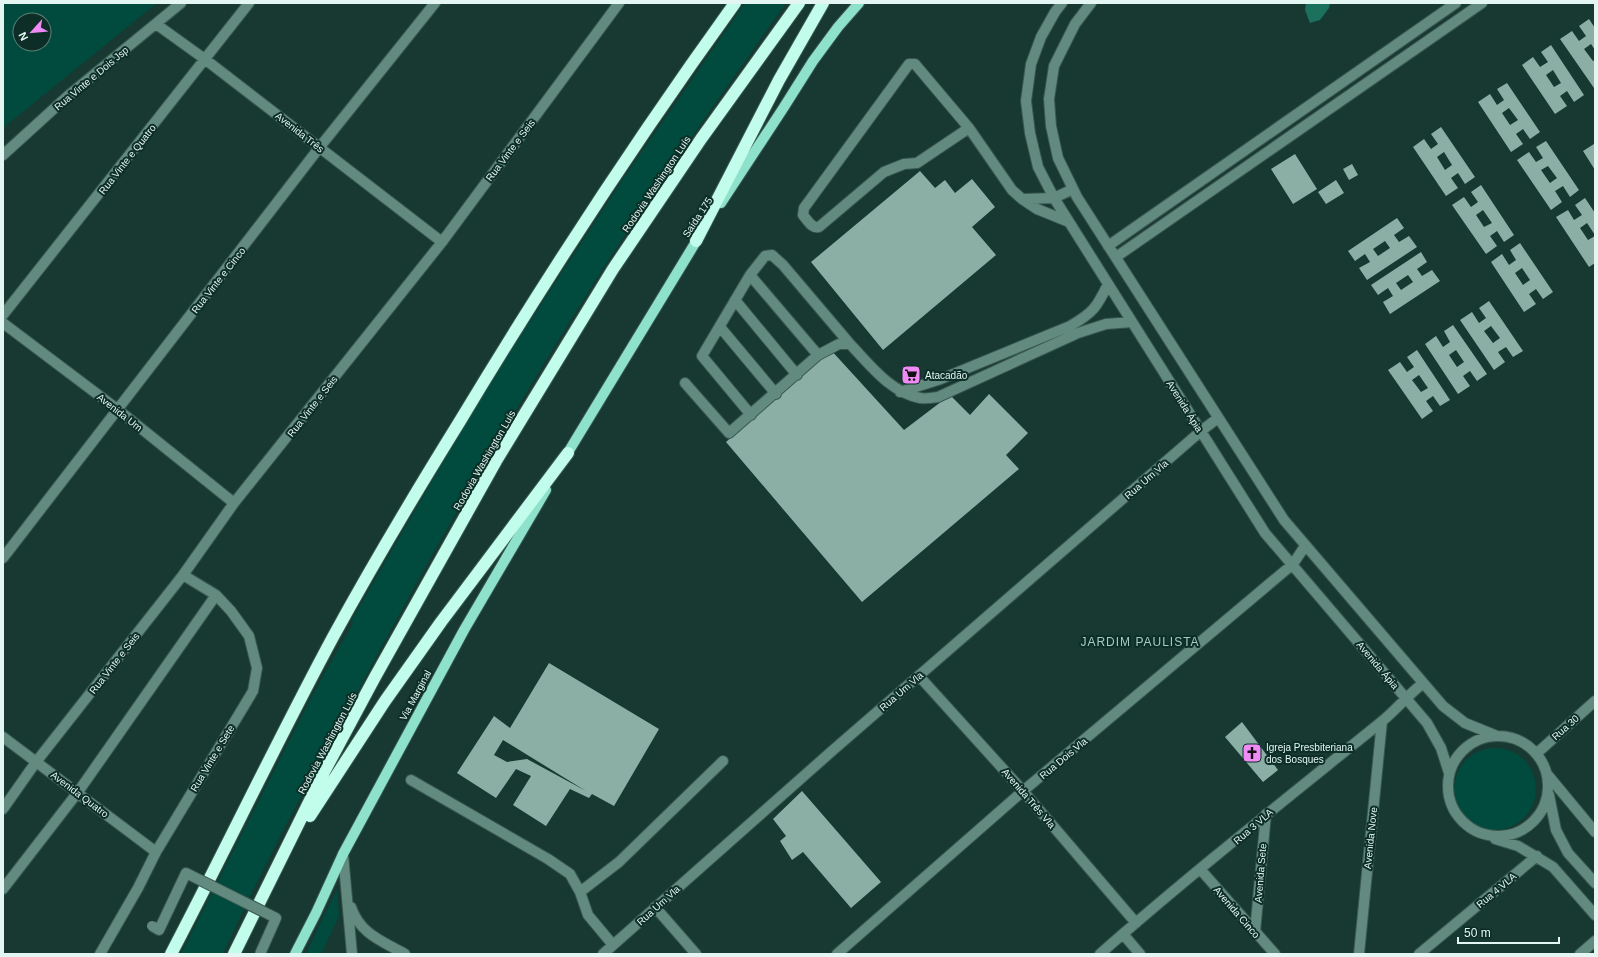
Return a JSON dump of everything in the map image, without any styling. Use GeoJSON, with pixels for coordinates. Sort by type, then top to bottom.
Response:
{"type":"FeatureCollection","features":[{"type":"Feature","properties":{"kind":"highway"},"geometry":{"type":"LineString","coordinates":[[680,79],[726,3]]}},
{"type":"Feature","properties":{"kind":"highway"},"geometry":{"type":"LineString","coordinates":[[171,954],[325,652],[391,534],[525,314],[680,79],[734,3]]}},
{"type":"Feature","properties":{"kind":"highway","name":"Rodovia Washington Luís"},"geometry":{"type":"LineString","coordinates":[[234,954],[324,772],[375,677],[496,461],[613,269],[701,140],[799,3]]}},
{"type":"Feature","properties":{"kind":"highway"},"geometry":{"type":"LineString","coordinates":[[696,241],[779,80],[823,3]]}},
{"type":"Feature","properties":{"kind":"highway"},"geometry":{"type":"LineString","coordinates":[[277,865],[385,701],[441,622],[568,453]]}},
{"type":"Feature","properties":{"kind":"main road","name":"Saída 175"},"geometry":{"type":"LineString","coordinates":[[568,453],[696,241],[813,61],[838,27],[859,3]]}},
{"type":"Feature","properties":{"kind":"main road","name":"Via Marginal"},"geometry":{"type":"LineString","coordinates":[[295,954],[343,854],[464,630],[568,453]]}},
{"type":"Feature","properties":{"kind":"street","name":"Rua Vinte e Dois Jsp"},"geometry":{"type":"LineString","coordinates":[[3,155],[69,95],[181,3]]}},
{"type":"Feature","properties":{"kind":"street","name":"Rua Vinte e Quatro"},"geometry":{"type":"LineString","coordinates":[[3,315],[206,60],[249,3]]}},
{"type":"Feature","properties":{"kind":"street","name":"Rua Vinte e Cinco"},"geometry":{"type":"LineString","coordinates":[[3,558],[319,148],[435,3]]}},
{"type":"Feature","properties":{"kind":"street","name":"Rua Vinte e Seis"},"geometry":{"type":"LineString","coordinates":[[3,808],[36,762],[183,575],[234,503],[442,242],[619,3]]}},
{"type":"Feature","properties":{"kind":"street","name":"Avenida Ápia"},"geometry":{"type":"LineString","coordinates":[[1062,3],[1055,12],[1041,37],[1031,64],[1026,101],[1030,133],[1038,167],[1054,198],[1266,533],[1427,723],[1441,748],[1449,773]]}},
{"type":"Feature","properties":{"kind":"street"},"geometry":{"type":"LineString","coordinates":[[1092,3],[1075,24],[1054,66],[1049,99],[1051,126],[1058,158],[1077,197],[1284,520],[1305,546],[1422,684],[1443,706],[1465,723],[1497,736],[1516,739],[1530,747],[1536,754],[1547,774],[1595,832]]}},
{"type":"Feature","properties":{"kind":"street"},"geometry":{"type":"LineString","coordinates":[[1108,246],[1456,3]]}},
{"type":"Feature","properties":{"kind":"street"},"geometry":{"type":"LineString","coordinates":[[1116,258],[1482,3]]}},
{"type":"Feature","properties":{"kind":"street","name":"Avenida Três"},"geometry":{"type":"LineString","coordinates":[[156,24],[206,60],[442,242]]}},
{"type":"Feature","properties":{"kind":"street"},"geometry":{"type":"LineString","coordinates":[[969,128],[917,163],[904,164],[884,172],[819,227],[816,228],[812,226],[803,215],[804,208],[909,64],[915,64],[969,128],[1012,190],[1037,209],[1069,222]]}},
{"type":"Feature","properties":{"kind":"street"},"geometry":{"type":"LineString","coordinates":[[1022,199],[1054,198],[1073,189]]}},
{"type":"Feature","properties":{"kind":"street"},"geometry":{"type":"LineString","coordinates":[[751,415],[702,356],[750,275],[765,256],[772,255],[850,344],[878,373],[900,392],[921,399],[938,397],[1078,333],[1106,324],[1132,322]]}},
{"type":"Feature","properties":{"kind":"street"},"geometry":{"type":"LineString","coordinates":[[750,275],[818,355]]}},
{"type":"Feature","properties":{"kind":"street"},"geometry":{"type":"LineString","coordinates":[[900,392],[941,379],[1070,326],[1087,316],[1099,302],[1108,284]]}},
{"type":"Feature","properties":{"kind":"street"},"geometry":{"type":"LineString","coordinates":[[735,300],[797,374]]}},
{"type":"Feature","properties":{"kind":"street","name":"Avenida Um"},"geometry":{"type":"LineString","coordinates":[[3,322],[117,409],[234,503]]}},
{"type":"Feature","properties":{"kind":"street"},"geometry":{"type":"LineString","coordinates":[[720,327],[776,394]]}},
{"type":"Feature","properties":{"kind":"street"},"geometry":{"type":"LineString","coordinates":[[686,383],[729,433],[776,394],[818,355],[839,344],[850,344]]}},
{"type":"Feature","properties":{"kind":"street","name":"Rua Um Vla"},"geometry":{"type":"LineString","coordinates":[[603,954],[919,676],[1201,431],[1218,418]]}},
{"type":"Feature","properties":{"kind":"street","name":"Rua Dois Vla"},"geometry":{"type":"LineString","coordinates":[[837,954],[1023,791],[1292,564],[1305,546]]}},
{"type":"Feature","properties":{"kind":"street","name":"Rua Vinte e Sete"},"geometry":{"type":"LineString","coordinates":[[100,954],[138,888],[156,852],[253,692],[257,668],[249,636],[231,611],[216,595],[183,575]]}},
{"type":"Feature","properties":{"kind":"street"},"geometry":{"type":"LineString","coordinates":[[3,889],[78,792],[216,595]]}},
{"type":"Feature","properties":{"kind":"street","name":"Avenida Três Vla"},"geometry":{"type":"LineString","coordinates":[[919,676],[1023,791],[1136,923]]}},
{"type":"Feature","properties":{"kind":"street","name":"Rua 3 VLA"},"geometry":{"type":"LineString","coordinates":[[1100,954],[1266,814],[1382,721],[1406,697],[1422,684]]}},
{"type":"Feature","properties":{"kind":"street","name":"Rua 30"},"geometry":{"type":"LineString","coordinates":[[1536,754],[1595,701]]}},
{"type":"Feature","properties":{"kind":"street","name":"Avenida Nove"},"geometry":{"type":"LineString","coordinates":[[1359,954],[1382,721]]}},
{"type":"Feature","properties":{"kind":"street"},"geometry":{"type":"LineString","coordinates":[[1497,736],[1481,738],[1466,746],[1455,758],[1449,773],[1447,790],[1450,806],[1459,820],[1472,830],[1518,846],[1553,867],[1595,915]]}},
{"type":"Feature","properties":{"kind":"street","name":"Avenida Quatro"},"geometry":{"type":"LineString","coordinates":[[3,737],[156,852]]}},
{"type":"Feature","properties":{"kind":"street"},"geometry":{"type":"LineString","coordinates":[[580,892],[619,862],[723,761]]}},
{"type":"Feature","properties":{"kind":"street"},"geometry":{"type":"LineString","coordinates":[[1547,774],[1548,790],[1556,830],[1568,853],[1595,883]]}},
{"type":"Feature","properties":{"kind":"street"},"geometry":{"type":"LineString","coordinates":[[411,780],[548,859],[570,874],[580,892],[588,915],[613,945]]}},
{"type":"Feature","properties":{"kind":"street"},"geometry":{"type":"LineString","coordinates":[[1488,836],[1505,837],[1521,832],[1535,821],[1544,807],[1548,790]]}},
{"type":"Feature","properties":{"kind":"street","name":"Avenida Sete"},"geometry":{"type":"LineString","coordinates":[[1255,932],[1266,814]]}},
{"type":"Feature","properties":{"kind":"street"},"geometry":{"type":"LineString","coordinates":[[343,854],[352,954]]}},
{"type":"Feature","properties":{"kind":"street","name":"Rua 4 VLA"},"geometry":{"type":"LineString","coordinates":[[1419,954],[1536,856]]}},
{"type":"Feature","properties":{"kind":"street","name":"Avenida Cinco"},"geometry":{"type":"LineString","coordinates":[[1200,869],[1275,954]]}},
{"type":"Feature","properties":{"kind":"street"},"geometry":{"type":"LineString","coordinates":[[152,926],[159,930],[186,873],[276,918],[260,954]]}},
{"type":"Feature","properties":{"kind":"street"},"geometry":{"type":"LineString","coordinates":[[347,894],[354,916],[362,928],[405,954]]}},
{"type":"Feature","properties":{"kind":"street"},"geometry":{"type":"LineString","coordinates":[[655,907],[696,954]]}},
{"type":"Feature","properties":{"kind":"street"},"geometry":{"type":"LineString","coordinates":[[1123,934],[1140,954]]}},
{"type":"Feature","properties":{"kind":"street"},"geometry":{"type":"LineString","coordinates":[[1580,954],[1595,941]]}},
{"type":"Feature","properties":{"kind":"shaded area"},"geometry":{"type":"Polygon","coordinates":[[[3,3],[157,3],[3,128],[3,3]]]}},
{"type":"Feature","properties":{"kind":"shaded area"},"geometry":{"type":"Polygon","coordinates":[[[745,3],[786,3],[643,208],[597,278],[505,429],[416,583],[324,753],[289,819],[223,954],[181,954],[313,694],[353,623],[351,621],[463,428],[512,349],[623,179],[745,3]]]}},
{"type":"Feature","properties":{"kind":"shaded area"},"geometry":{"type":"Polygon","coordinates":[[[1306,3],[1330,3],[1329,8],[1320,20],[1310,23],[1305,10],[1306,3]]]}},
{"type":"Feature","properties":{"kind":"shaded area"},"geometry":{"type":"Polygon","coordinates":[[[1495,748],[1511,751],[1524,760],[1533,773],[1536,789],[1533,805],[1524,818],[1511,827],[1495,830],[1479,827],[1466,818],[1457,805],[1454,789],[1457,773],[1466,760],[1479,751],[1495,748]]]}},
{"type":"Feature","properties":{"kind":"shaded area"},"geometry":{"type":"Polygon","coordinates":[[[337,889],[339,916],[321,954],[306,954],[337,889]]]}},
{"type":"Feature","properties":{"kind":"building"},"geometry":{"type":"Polygon","coordinates":[[[1589,19],[1595,28],[1595,50],[1591,44],[1584,49],[1593,61],[1595,60],[1594,88],[1560,39],[1572,31],[1579,41],[1586,36],[1579,26],[1589,19]]]}},
{"type":"Feature","properties":{"kind":"building"},"geometry":{"type":"Polygon","coordinates":[[[1551,45],[1584,95],[1574,102],[1567,91],[1560,96],[1567,106],[1555,114],[1522,65],[1533,57],[1540,67],[1548,62],[1541,52],[1551,45]],[[1553,70],[1546,75],[1554,87],[1561,83],[1553,70]]]}},
{"type":"Feature","properties":{"kind":"building"},"geometry":{"type":"Polygon","coordinates":[[[1507,83],[1540,132],[1530,139],[1523,129],[1516,134],[1523,144],[1511,152],[1478,102],[1490,94],[1497,105],[1504,100],[1497,89],[1507,83]],[[1509,108],[1502,113],[1510,125],[1518,120],[1509,108]]]}},
{"type":"Feature","properties":{"kind":"building"},"geometry":{"type":"Polygon","coordinates":[[[1441,127],[1475,177],[1465,184],[1458,173],[1451,178],[1458,188],[1446,196],[1413,147],[1424,139],[1431,149],[1438,144],[1431,134],[1441,127]],[[1444,152],[1437,157],[1445,170],[1452,165],[1444,152]]]}},
{"type":"Feature","properties":{"kind":"building"},"geometry":{"type":"Polygon","coordinates":[[[1546,141],[1579,190],[1570,197],[1563,186],[1555,191],[1562,202],[1551,210],[1517,160],[1529,152],[1536,162],[1543,158],[1536,147],[1546,141]],[[1548,166],[1541,170],[1550,183],[1557,178],[1548,166]]]}},
{"type":"Feature","properties":{"kind":"building"},"geometry":{"type":"Polygon","coordinates":[[[1594,144],[1595,145],[1595,170],[1583,151],[1594,144]]]}},
{"type":"Feature","properties":{"kind":"building"},"geometry":{"type":"Polygon","coordinates":[[[1295,154],[1317,189],[1293,204],[1271,169],[1295,154]]]}},
{"type":"Feature","properties":{"kind":"building"},"geometry":{"type":"Polygon","coordinates":[[[1352,164],[1358,175],[1349,180],[1343,169],[1352,164]]]}},
{"type":"Feature","properties":{"kind":"building"},"geometry":{"type":"Polygon","coordinates":[[[920,171],[935,188],[945,180],[955,193],[972,179],[995,207],[972,227],[996,255],[883,350],[811,262],[920,171]]]}},
{"type":"Feature","properties":{"kind":"building"},"geometry":{"type":"Polygon","coordinates":[[[1336,180],[1344,193],[1326,204],[1318,192],[1336,180]]]}},
{"type":"Feature","properties":{"kind":"building"},"geometry":{"type":"Polygon","coordinates":[[[1481,185],[1514,235],[1504,242],[1497,231],[1490,236],[1497,246],[1486,254],[1452,205],[1464,197],[1471,207],[1478,202],[1471,192],[1481,185]],[[1483,210],[1476,215],[1484,227],[1492,223],[1483,210]]]}},
{"type":"Feature","properties":{"kind":"building"},"geometry":{"type":"Polygon","coordinates":[[[1585,198],[1595,213],[1595,235],[1587,223],[1580,228],[1588,240],[1595,236],[1595,263],[1589,267],[1556,217],[1568,210],[1574,220],[1582,215],[1575,205],[1585,198]]]}},
{"type":"Feature","properties":{"kind":"building"},"geometry":{"type":"Polygon","coordinates":[[[1397,218],[1404,228],[1394,235],[1399,242],[1409,236],[1417,247],[1367,280],[1359,268],[1370,262],[1365,254],[1355,261],[1348,251],[1397,218]],[[1385,241],[1373,249],[1378,256],[1390,248],[1385,241]]]}},
{"type":"Feature","properties":{"kind":"building"},"geometry":{"type":"Polygon","coordinates":[[[1520,243],[1553,292],[1543,299],[1536,289],[1529,294],[1536,304],[1524,312],[1491,262],[1502,254],[1509,265],[1516,260],[1510,250],[1520,243]],[[1522,268],[1515,273],[1523,285],[1530,280],[1522,268]]]}},
{"type":"Feature","properties":{"kind":"building"},"geometry":{"type":"Polygon","coordinates":[[[1421,252],[1427,262],[1417,269],[1422,276],[1432,270],[1440,281],[1390,314],[1383,302],[1393,296],[1388,288],[1378,295],[1371,285],[1421,252]],[[1408,275],[1396,283],[1401,290],[1413,282],[1408,275]]]}},
{"type":"Feature","properties":{"kind":"building"},"geometry":{"type":"Polygon","coordinates":[[[1489,301],[1523,351],[1513,357],[1506,347],[1498,352],[1505,362],[1494,370],[1460,320],[1472,312],[1479,323],[1486,318],[1479,308],[1489,301]],[[1491,326],[1484,331],[1493,343],[1500,338],[1491,326]]]}},
{"type":"Feature","properties":{"kind":"building"},"geometry":{"type":"Polygon","coordinates":[[[1453,325],[1487,374],[1477,381],[1470,371],[1463,376],[1470,386],[1458,394],[1425,344],[1436,336],[1443,347],[1450,342],[1444,331],[1453,325]],[[1456,350],[1449,355],[1457,367],[1464,362],[1456,350]]]}},
{"type":"Feature","properties":{"kind":"building"},"geometry":{"type":"Polygon","coordinates":[[[830,349],[904,430],[950,395],[970,415],[989,394],[1028,433],[1006,455],[1019,469],[862,602],[726,442],[830,349]]]}},
{"type":"Feature","properties":{"kind":"building"},"geometry":{"type":"Polygon","coordinates":[[[1417,350],[1450,400],[1440,406],[1433,396],[1426,401],[1433,411],[1422,419],[1388,370],[1400,362],[1407,372],[1414,367],[1407,357],[1417,350]],[[1419,375],[1412,380],[1421,392],[1428,388],[1419,375]]]}},
{"type":"Feature","properties":{"kind":"building"},"geometry":{"type":"Polygon","coordinates":[[[549,663],[659,729],[614,806],[592,794],[589,798],[570,789],[546,826],[513,805],[531,776],[516,769],[496,798],[457,773],[494,716],[510,728],[549,663]],[[503,740],[494,755],[507,762],[527,759],[586,791],[503,740]]]}},
{"type":"Feature","properties":{"kind":"building","name":"Igreja Presbiteriana dos Bosques"},"geometry":{"type":"Polygon","coordinates":[[[1242,722],[1278,770],[1263,782],[1225,737],[1242,722]]]}},
{"type":"Feature","properties":{"kind":"building"},"geometry":{"type":"Polygon","coordinates":[[[802,791],[881,882],[851,908],[803,852],[792,860],[780,841],[786,836],[773,819],[802,791]]]}},
{"type":"Feature","properties":{"kind":"place","name":"Atacadão"},"geometry":{"type":"Point","coordinates":[911,375]}},
{"type":"Feature","properties":{"kind":"place","name":"Igreja Presbiteriana dos Bosques"},"geometry":{"type":"Point","coordinates":[1252,753]}},
{"type":"Feature","properties":{"kind":"district","name":"JARDIM PAULISTA"},"geometry":{"type":"Point","coordinates":[1140,642]}}]}
